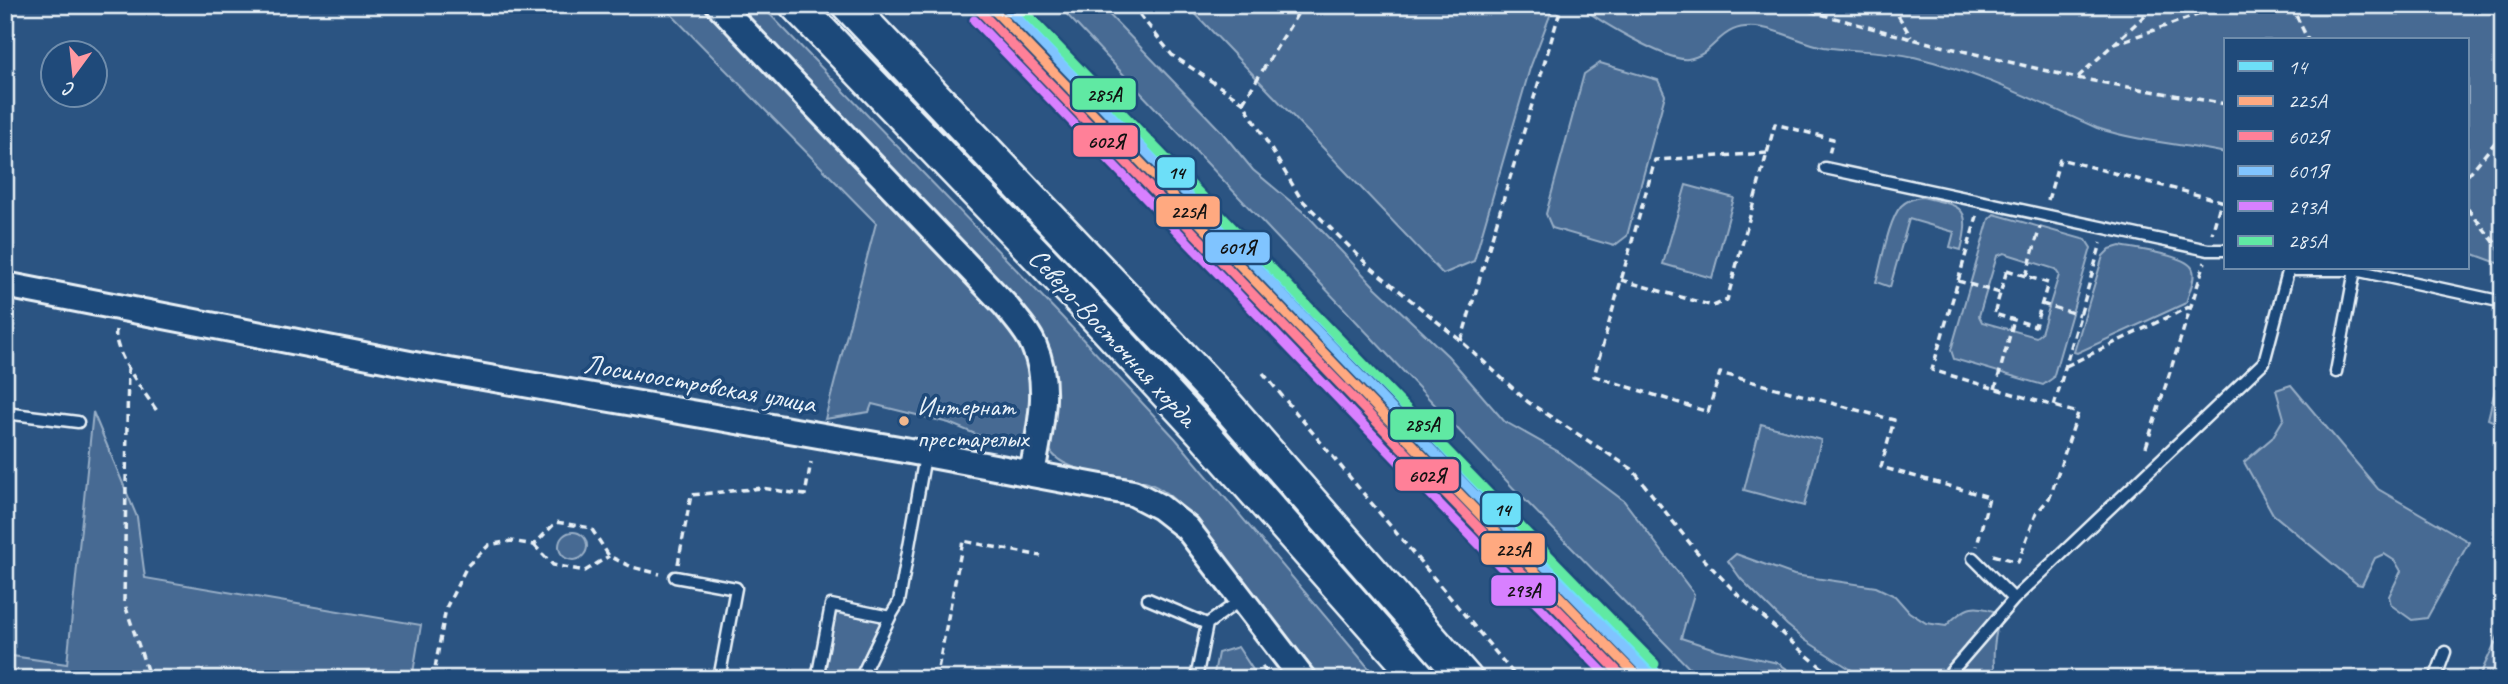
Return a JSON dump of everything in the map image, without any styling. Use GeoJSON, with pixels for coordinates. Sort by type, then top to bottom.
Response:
{"type":"FeatureCollection","features":[{"type":"Feature","properties":{"kind":"main road","name":"Северо-Восточная хорда"},"geometry":{"type":"LineString","coordinates":[[796,5],[1148,373],[1420,679]]}},
{"type":"Feature","properties":{"kind":"main road","name":"Северо-Восточная хорда"},"geometry":{"type":"LineString","coordinates":[[848,5],[1217,394],[1466,679]]}},
{"type":"Feature","properties":{"kind":"street"},"geometry":{"type":"LineString","coordinates":[[719,5],[1024,328],[1040,360],[1043,380],[1044,400],[1032,474]]}},
{"type":"Feature","properties":{"kind":"street","name":"Лосиноостровская улица"},"geometry":{"type":"LineString","coordinates":[[5,285],[419,366],[925,453],[1133,493],[1160,507],[1187,528],[1303,679]]}},
{"type":"Feature","properties":{"kind":"lane"},"geometry":{"type":"LineString","coordinates":[[1825,168],[2208,250],[2224,250]]}},
{"type":"Feature","properties":{"kind":"lane"},"geometry":{"type":"LineString","coordinates":[[1949,679],[1951,673],[2014,599],[2264,362],[2289,270]]}},
{"type":"Feature","properties":{"kind":"lane"},"geometry":{"type":"LineString","coordinates":[[2336,372],[2353,270]]}},
{"type":"Feature","properties":{"kind":"lane"},"geometry":{"type":"LineString","coordinates":[[2358,270],[2503,302]]}},
{"type":"Feature","properties":{"kind":"lane"},"geometry":{"type":"LineString","coordinates":[[5,413],[78,422]]}},
{"type":"Feature","properties":{"kind":"lane"},"geometry":{"type":"LineString","coordinates":[[860,679],[899,602],[925,453]]}},
{"type":"Feature","properties":{"kind":"lane"},"geometry":{"type":"LineString","coordinates":[[1974,554],[2014,599]]}},
{"type":"Feature","properties":{"kind":"lane"},"geometry":{"type":"LineString","coordinates":[[675,577],[736,588],[719,679]]}},
{"type":"Feature","properties":{"kind":"lane"},"geometry":{"type":"LineString","coordinates":[[1148,599],[1207,624]]}},
{"type":"Feature","properties":{"kind":"lane"},"geometry":{"type":"LineString","coordinates":[[1196,679],[1207,624],[1243,599]]}},
{"type":"Feature","properties":{"kind":"lane"},"geometry":{"type":"LineString","coordinates":[[817,679],[831,605],[890,617]]}},
{"type":"Feature","properties":{"kind":"lane"},"geometry":{"type":"LineString","coordinates":[[2435,679],[2445,652]]}},
{"type":"Feature","properties":{"kind":"path"},"geometry":{"type":"LineString","coordinates":[[1132,5],[1172,55],[1243,102],[1301,199],[1369,265],[1461,341],[1528,402],[1632,469],[1696,551],[1738,595],[1826,671],[1841,679]]}},
{"type":"Feature","properties":{"kind":"path"},"geometry":{"type":"LineString","coordinates":[[1243,102],[1303,5]]}},
{"type":"Feature","properties":{"kind":"path"},"geometry":{"type":"LineString","coordinates":[[1461,341],[1563,5]]}},
{"type":"Feature","properties":{"kind":"path"},"geometry":{"type":"LineString","coordinates":[[1787,5],[1912,39],[2077,78],[2224,104]]}},
{"type":"Feature","properties":{"kind":"path"},"geometry":{"type":"LineString","coordinates":[[1892,5],[1912,39]]}},
{"type":"Feature","properties":{"kind":"path"},"geometry":{"type":"LineString","coordinates":[[2077,78],[2156,5]]}},
{"type":"Feature","properties":{"kind":"path"},"geometry":{"type":"LineString","coordinates":[[2114,44],[2226,5]]}},
{"type":"Feature","properties":{"kind":"path"},"geometry":{"type":"LineString","coordinates":[[2291,5],[2307,38]]}},
{"type":"Feature","properties":{"kind":"path"},"geometry":{"type":"LineString","coordinates":[[1621,280],[1713,306],[1727,300],[1775,124],[1833,139],[1825,168]]}},
{"type":"Feature","properties":{"kind":"path"},"geometry":{"type":"LineString","coordinates":[[2470,173],[2503,133]]}},
{"type":"Feature","properties":{"kind":"path"},"geometry":{"type":"LineString","coordinates":[[1767,153],[1655,160],[1594,376],[1708,412],[1720,373],[1894,419],[1881,467],[1989,497],[1974,554],[2018,562],[2036,514],[2050,497],[2078,413],[1932,370],[1981,201]]}},
{"type":"Feature","properties":{"kind":"path"},"geometry":{"type":"LineString","coordinates":[[2026,276],[2060,159],[2221,201],[2146,447]]}},
{"type":"Feature","properties":{"kind":"path"},"geometry":{"type":"LineString","coordinates":[[2470,212],[2503,253]]}},
{"type":"Feature","properties":{"kind":"path"},"geometry":{"type":"LineString","coordinates":[[2054,406],[2106,228]]}},
{"type":"Feature","properties":{"kind":"path"},"geometry":{"type":"LineString","coordinates":[[2007,270],[2048,282],[2035,326],[1994,314],[2000,293],[2007,270]]}},
{"type":"Feature","properties":{"kind":"path"},"geometry":{"type":"LineString","coordinates":[[1958,281],[2000,293]]}},
{"type":"Feature","properties":{"kind":"path"},"geometry":{"type":"LineString","coordinates":[[2042,304],[2081,315]]}},
{"type":"Feature","properties":{"kind":"path"},"geometry":{"type":"LineString","coordinates":[[2066,366],[2191,306]]}},
{"type":"Feature","properties":{"kind":"path"},"geometry":{"type":"LineString","coordinates":[[121,307],[115,336],[128,367],[158,411]]}},
{"type":"Feature","properties":{"kind":"path"},"geometry":{"type":"LineString","coordinates":[[1994,389],[2014,320]]}},
{"type":"Feature","properties":{"kind":"path"},"geometry":{"type":"LineString","coordinates":[[128,367],[124,602],[149,679]]}},
{"type":"Feature","properties":{"kind":"path"},"geometry":{"type":"LineString","coordinates":[[1263,373],[1518,679]]}},
{"type":"Feature","properties":{"kind":"path"},"geometry":{"type":"LineString","coordinates":[[534,545],[556,522],[592,528],[609,556],[632,568],[675,577],[691,495],[762,488],[805,495],[811,462]]}},
{"type":"Feature","properties":{"kind":"path"},"geometry":{"type":"LineString","coordinates":[[433,679],[446,608],[467,566],[489,545],[512,541],[534,545],[554,565],[585,571],[609,556]]}},
{"type":"Feature","properties":{"kind":"path"},"geometry":{"type":"LineString","coordinates":[[936,679],[963,541],[1041,556]]}},
{"type":"Feature","properties":{"kind":"shaded area"},"geometry":{"type":"Polygon","coordinates":[[[662,5],[714,5],[1019,332],[1037,380],[1027,437],[1007,444],[992,441],[949,423],[872,404],[869,412],[825,419],[876,223],[662,5]]]}},
{"type":"Feature","properties":{"kind":"shaded area"},"geometry":{"type":"Polygon","coordinates":[[[727,5],[761,5],[1175,438],[1378,679],[1321,679],[1197,523],[1163,491],[1129,478],[1081,470],[1056,457],[1048,447],[1046,358],[727,5]]]}},
{"type":"Feature","properties":{"kind":"shaded area"},"geometry":{"type":"Polygon","coordinates":[[[1058,5],[1100,5],[1221,131],[1253,170],[1308,216],[1374,286],[1448,356],[1504,421],[1559,452],[1624,501],[1694,594],[1681,638],[1718,650],[1778,663],[1802,679],[1700,679],[1518,493],[1058,5]]]}},
{"type":"Feature","properties":{"kind":"shaded area"},"geometry":{"type":"Polygon","coordinates":[[[1187,5],[1554,5],[1530,68],[1474,261],[1443,274],[1187,5]]]}},
{"type":"Feature","properties":{"kind":"shaded area"},"geometry":{"type":"Polygon","coordinates":[[[1580,5],[2503,5],[2503,265],[2470,253],[2470,38],[2224,38],[2224,153],[2113,133],[2007,88],[1938,63],[1903,55],[1824,47],[1763,28],[1748,27],[1727,33],[1698,56],[1678,58],[1632,39],[1580,5]]]}},
{"type":"Feature","properties":{"kind":"shaded area"},"geometry":{"type":"Polygon","coordinates":[[[1600,63],[1658,80],[1665,95],[1627,236],[1614,246],[1552,228],[1546,214],[1584,74],[1600,63]]]}},
{"type":"Feature","properties":{"kind":"shaded area"},"geometry":{"type":"Polygon","coordinates":[[[1686,185],[1734,198],[1712,278],[1663,264],[1686,185]]]}},
{"type":"Feature","properties":{"kind":"shaded area"},"geometry":{"type":"Polygon","coordinates":[[[1922,197],[1947,203],[1961,210],[1965,224],[1961,250],[1950,247],[1954,232],[1909,219],[1890,287],[1876,282],[1896,213],[1906,202],[1922,197]]]}},
{"type":"Feature","properties":{"kind":"shaded area"},"geometry":{"type":"Polygon","coordinates":[[[1994,214],[2086,240],[2091,248],[2053,378],[2043,385],[1954,359],[1951,350],[1989,219],[1994,214]],[[2004,253],[1997,256],[1979,316],[1982,322],[2036,337],[2041,333],[2059,275],[2055,269],[2004,253]]]}},
{"type":"Feature","properties":{"kind":"shaded area"},"geometry":{"type":"Polygon","coordinates":[[[2120,246],[2172,257],[2189,265],[2193,270],[2193,278],[2186,303],[2077,353],[2074,352],[2103,256],[2110,249],[2120,246]]]}},
{"type":"Feature","properties":{"kind":"shaded area"},"geometry":{"type":"Polygon","coordinates":[[[2503,357],[2503,426],[2488,419],[2503,357]]]}},
{"type":"Feature","properties":{"kind":"shaded area"},"geometry":{"type":"Polygon","coordinates":[[[2291,385],[2378,489],[2469,542],[2427,618],[2412,620],[2391,605],[2389,596],[2401,571],[2395,561],[2384,554],[2375,558],[2362,585],[2357,584],[2273,514],[2244,462],[2272,438],[2284,418],[2276,390],[2291,385]]]}},
{"type":"Feature","properties":{"kind":"shaded area"},"geometry":{"type":"Polygon","coordinates":[[[93,412],[137,517],[145,578],[421,625],[412,679],[5,679],[5,655],[67,664],[93,412]]]}},
{"type":"Feature","properties":{"kind":"shaded area"},"geometry":{"type":"Polygon","coordinates":[[[1761,424],[1821,440],[1804,506],[1744,490],[1761,424]]]}},
{"type":"Feature","properties":{"kind":"shaded area"},"geometry":{"type":"Polygon","coordinates":[[[573,532],[583,536],[587,546],[583,556],[573,560],[563,556],[559,546],[563,536],[573,532]]]}},
{"type":"Feature","properties":{"kind":"shaded area"},"geometry":{"type":"Polygon","coordinates":[[[1736,554],[1794,575],[1876,587],[1895,596],[1909,612],[1926,623],[1946,626],[1965,610],[1977,607],[2001,614],[1994,646],[1995,678],[1866,679],[1805,640],[1787,625],[1741,579],[1728,561],[1736,554]]]}},
{"type":"Feature","properties":{"kind":"shaded area"},"geometry":{"type":"Polygon","coordinates":[[[836,613],[881,621],[853,679],[823,679],[836,613]]]}},
{"type":"Feature","properties":{"kind":"shaded area"},"geometry":{"type":"Polygon","coordinates":[[[2503,626],[2503,674],[2500,679],[2478,679],[2503,626]]]}},
{"type":"Feature","properties":{"kind":"shaded area"},"geometry":{"type":"Polygon","coordinates":[[[1238,647],[1259,679],[1213,679],[1218,653],[1238,647]]]}},
{"type":"Feature","properties":{"kind":"railway"},"geometry":{"type":"LineString","coordinates":[[969,5],[1106,144],[1538,598],[1627,679]]}},
{"type":"Feature","properties":{"kind":"transit line","name":"225А"},"geometry":{"type":"LineString","coordinates":[[989,5],[1640,679]]}},
{"type":"Feature","properties":{"kind":"transit line","name":"601Я"},"geometry":{"type":"LineString","coordinates":[[1004,5],[1647,672]]}},
{"type":"Feature","properties":{"kind":"transit line","name":"14"},"geometry":{"type":"LineString","coordinates":[[1012,5],[1392,394],[1663,679]]}},
{"type":"Feature","properties":{"kind":"transit line","name":"285А"},"geometry":{"type":"LineString","coordinates":[[1018,5],[1655,664]]}},
{"type":"Feature","properties":{"kind":"transit line","name":"602Я"},"geometry":{"type":"LineString","coordinates":[[981,12],[1625,679]]}},
{"type":"Feature","properties":{"kind":"transit line","name":"293А"},"geometry":{"type":"LineString","coordinates":[[974,20],[1610,679]]}},
{"type":"Feature","properties":{"kind":"place","name":"Интернат престарелых"},"geometry":{"type":"Point","coordinates":[904,421]}}]}
